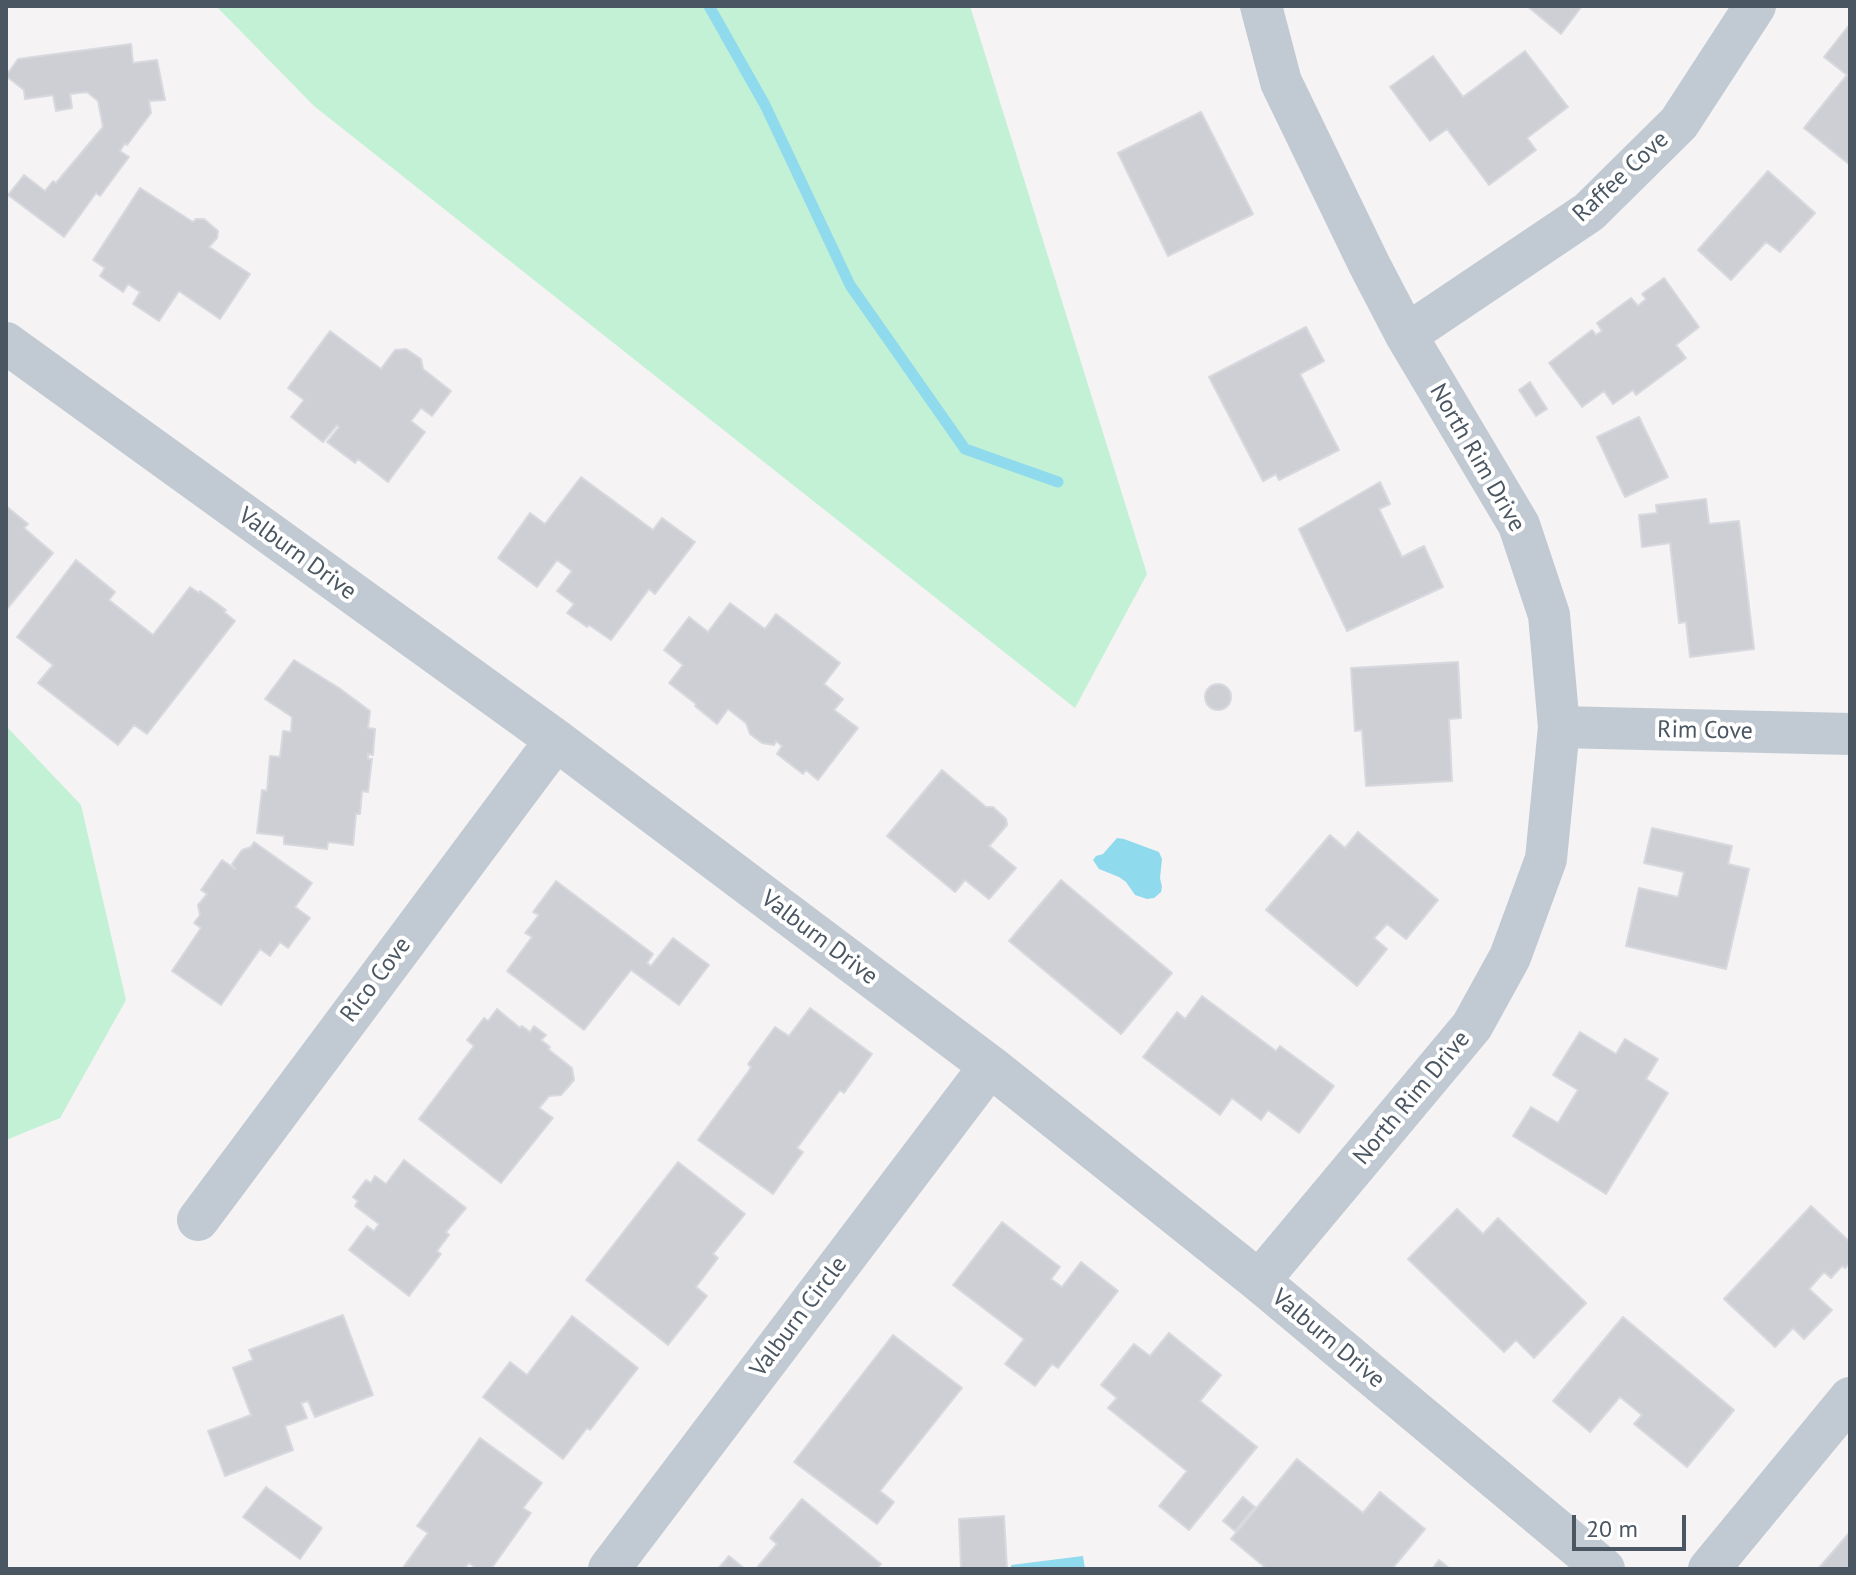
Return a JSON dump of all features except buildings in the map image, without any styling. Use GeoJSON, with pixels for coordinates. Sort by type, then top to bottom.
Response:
{"type":"FeatureCollection","features":[{"type":"Feature","properties":{"kind":"street","name":"North Rim Drive"},"geometry":{"type":"LineString","coordinates":[[1259,1281],[1472,1026],[1510,957],[1546,859],[1559,727],[1549,615],[1519,525],[1406,335],[1369,264],[1281,82],[1261,6]]}},
{"type":"Feature","properties":{"kind":"street","name":"Raffee Cove"},"geometry":{"type":"LineString","coordinates":[[1406,335],[1589,212],[1679,123],[1755,6]]}},
{"type":"Feature","properties":{"kind":"street","name":"Valburn Drive"},"geometry":{"type":"LineString","coordinates":[[6,343],[556,740],[990,1066],[1259,1281],[1604,1569]]}},
{"type":"Feature","properties":{"kind":"street","name":"Rim Cove"},"geometry":{"type":"LineString","coordinates":[[1559,727],[1850,734]]}},
{"type":"Feature","properties":{"kind":"street","name":"Rico Cove"},"geometry":{"type":"LineString","coordinates":[[198,1220],[556,740]]}},
{"type":"Feature","properties":{"kind":"street","name":"Valburn Circle"},"geometry":{"type":"LineString","coordinates":[[609,1569],[990,1066]]}},
{"type":"Feature","properties":{"kind":"street"},"geometry":{"type":"LineString","coordinates":[[1709,1569],[1850,1398]]}},
{"type":"Feature","properties":{"kind":"green space"},"geometry":{"type":"Polygon","coordinates":[[[216,6],[970,6],[1147,574],[1075,708],[314,106],[216,6]]]}},
{"type":"Feature","properties":{"kind":"green space"},"geometry":{"type":"Polygon","coordinates":[[[6,726],[81,805],[126,1000],[60,1118],[6,1140],[6,726]]]}},
{"type":"Feature","properties":{"kind":"water"},"geometry":{"type":"Polygon","coordinates":[[[1117,838],[1159,852],[1162,887],[1154,898],[1135,895],[1126,882],[1099,869],[1093,860],[1117,838]]]}},
{"type":"Feature","properties":{"kind":"water"},"geometry":{"type":"Polygon","coordinates":[[[1083,1556],[1085,1569],[1011,1569],[1011,1565],[1083,1556]]]}},
{"type":"Feature","properties":{"kind":"waterway"},"geometry":{"type":"LineString","coordinates":[[709,6],[765,105],[850,285],[965,449],[1058,482]]}}]}
